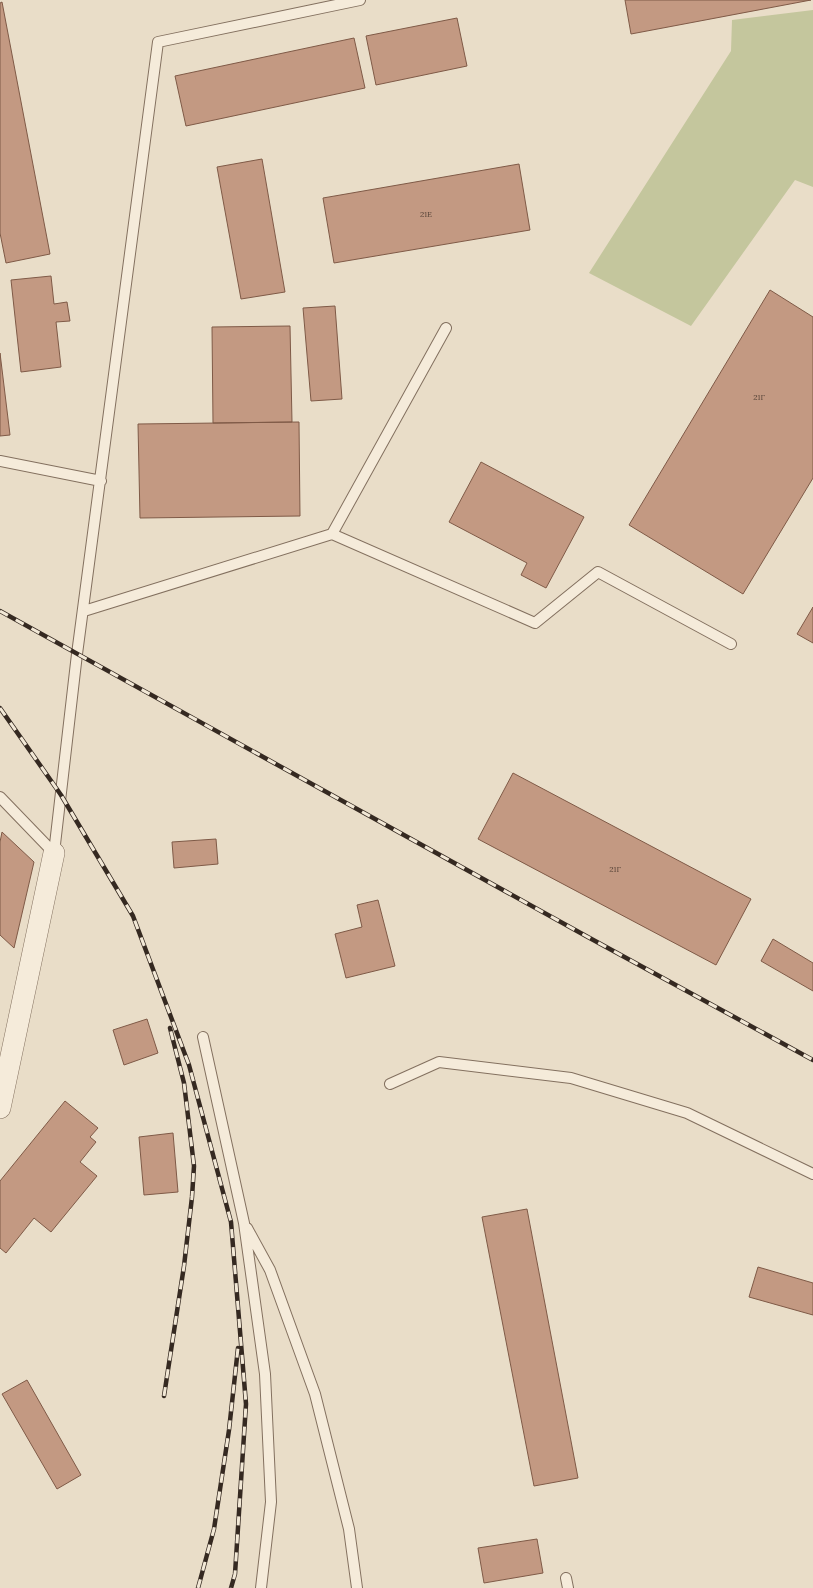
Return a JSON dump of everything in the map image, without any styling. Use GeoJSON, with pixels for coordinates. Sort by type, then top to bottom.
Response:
{"type":"FeatureCollection","features":[{"type":"Feature","properties":{"kind":"street"},"geometry":{"type":"LineString","coordinates":[[0,1108],[54,853]]}},
{"type":"Feature","properties":{"kind":"lane"},"geometry":{"type":"LineString","coordinates":[[54,853],[77,654],[84,611],[158,42],[360,0]]}},
{"type":"Feature","properties":{"kind":"lane"},"geometry":{"type":"LineString","coordinates":[[332,534],[446,328]]}},
{"type":"Feature","properties":{"kind":"lane"},"geometry":{"type":"LineString","coordinates":[[0,461],[100,481]]}},
{"type":"Feature","properties":{"kind":"lane"},"geometry":{"type":"LineString","coordinates":[[84,611],[332,534],[535,623],[598,572],[731,644]]}},
{"type":"Feature","properties":{"kind":"lane"},"geometry":{"type":"LineString","coordinates":[[0,797],[54,853]]}},
{"type":"Feature","properties":{"kind":"lane"},"geometry":{"type":"LineString","coordinates":[[203,1037],[244,1223],[265,1374],[271,1502],[260,1588]]}},
{"type":"Feature","properties":{"kind":"lane"},"geometry":{"type":"LineString","coordinates":[[390,1084],[439,1062],[572,1078],[687,1113],[813,1174]]}},
{"type":"Feature","properties":{"kind":"lane"},"geometry":{"type":"LineString","coordinates":[[244,1223],[270,1270],[315,1394],[349,1530],[357,1588]]}},
{"type":"Feature","properties":{"kind":"green space"},"geometry":{"type":"Polygon","coordinates":[[[813,10],[813,187],[795,180],[691,326],[589,273],[731,51],[732,20],[813,10]]]}},
{"type":"Feature","properties":{"kind":"building"},"geometry":{"type":"Polygon","coordinates":[[[625,0],[811,0],[631,34],[625,0]]]}},
{"type":"Feature","properties":{"kind":"building"},"geometry":{"type":"Polygon","coordinates":[[[2,2],[50,254],[6,263],[0,233],[0,3],[2,2]]]}},
{"type":"Feature","properties":{"kind":"building"},"geometry":{"type":"Polygon","coordinates":[[[457,18],[467,66],[376,85],[366,36],[457,18]]]}},
{"type":"Feature","properties":{"kind":"building"},"geometry":{"type":"Polygon","coordinates":[[[354,38],[365,88],[186,126],[175,76],[354,38]]]}},
{"type":"Feature","properties":{"kind":"building"},"geometry":{"type":"Polygon","coordinates":[[[262,159],[285,292],[241,299],[217,167],[262,159]]]}},
{"type":"Feature","properties":{"kind":"building"},"geometry":{"type":"Polygon","coordinates":[[[519,164],[530,230],[334,263],[323,198],[519,164]]]}},
{"type":"Feature","properties":{"kind":"building"},"geometry":{"type":"Polygon","coordinates":[[[51,276],[54,304],[67,302],[70,321],[56,322],[61,367],[21,372],[11,280],[51,276]]]}},
{"type":"Feature","properties":{"kind":"building"},"geometry":{"type":"Polygon","coordinates":[[[770,290],[813,317],[813,478],[743,594],[629,525],[770,290]]]}},
{"type":"Feature","properties":{"kind":"building"},"geometry":{"type":"Polygon","coordinates":[[[335,306],[342,399],[311,401],[303,308],[335,306]]]}},
{"type":"Feature","properties":{"kind":"building"},"geometry":{"type":"Polygon","coordinates":[[[290,326],[292,422],[213,423],[212,327],[290,326]]]}},
{"type":"Feature","properties":{"kind":"building"},"geometry":{"type":"Polygon","coordinates":[[[0,353],[10,435],[0,436],[0,353]]]}},
{"type":"Feature","properties":{"kind":"building"},"geometry":{"type":"Polygon","coordinates":[[[299,422],[300,516],[140,518],[138,424],[299,422]]]}},
{"type":"Feature","properties":{"kind":"building"},"geometry":{"type":"Polygon","coordinates":[[[481,462],[584,517],[546,588],[521,575],[527,563],[449,522],[481,462]]]}},
{"type":"Feature","properties":{"kind":"building"},"geometry":{"type":"Polygon","coordinates":[[[813,607],[813,643],[797,634],[813,607]]]}},
{"type":"Feature","properties":{"kind":"building"},"geometry":{"type":"Polygon","coordinates":[[[513,773],[751,899],[716,965],[478,839],[513,773]]]}},
{"type":"Feature","properties":{"kind":"building"},"geometry":{"type":"Polygon","coordinates":[[[2,832],[34,862],[14,948],[0,935],[0,842],[2,832]]]}},
{"type":"Feature","properties":{"kind":"building"},"geometry":{"type":"Polygon","coordinates":[[[216,839],[218,864],[174,868],[172,842],[216,839]]]}},
{"type":"Feature","properties":{"kind":"building"},"geometry":{"type":"Polygon","coordinates":[[[378,900],[395,966],[346,978],[335,934],[362,927],[357,905],[378,900]]]}},
{"type":"Feature","properties":{"kind":"building"},"geometry":{"type":"Polygon","coordinates":[[[773,939],[813,963],[813,991],[761,961],[773,939]]]}},
{"type":"Feature","properties":{"kind":"building"},"geometry":{"type":"Polygon","coordinates":[[[147,1019],[158,1053],[124,1065],[113,1030],[147,1019]]]}},
{"type":"Feature","properties":{"kind":"building"},"geometry":{"type":"Polygon","coordinates":[[[65,1101],[98,1128],[90,1137],[96,1142],[80,1162],[97,1176],[51,1232],[34,1218],[6,1253],[0,1248],[0,1181],[65,1101]]]}},
{"type":"Feature","properties":{"kind":"building"},"geometry":{"type":"Polygon","coordinates":[[[173,1133],[178,1192],[144,1195],[139,1137],[173,1133]]]}},
{"type":"Feature","properties":{"kind":"building"},"geometry":{"type":"Polygon","coordinates":[[[527,1209],[578,1478],[534,1486],[482,1217],[527,1209]]]}},
{"type":"Feature","properties":{"kind":"building"},"geometry":{"type":"Polygon","coordinates":[[[758,1267],[813,1283],[813,1315],[749,1297],[758,1267]]]}},
{"type":"Feature","properties":{"kind":"building"},"geometry":{"type":"Polygon","coordinates":[[[27,1380],[81,1475],[57,1489],[2,1394],[27,1380]]]}},
{"type":"Feature","properties":{"kind":"building"},"geometry":{"type":"Polygon","coordinates":[[[537,1539],[543,1573],[484,1583],[478,1548],[537,1539]]]}},
{"type":"Feature","properties":{"kind":"railway"},"geometry":{"type":"LineString","coordinates":[[0,611],[813,1060]]}},
{"type":"Feature","properties":{"kind":"railway"},"geometry":{"type":"LineString","coordinates":[[0,708],[61,795],[133,916],[189,1065],[231,1222],[246,1404],[235,1574],[231,1588]]}},
{"type":"Feature","properties":{"kind":"railway"},"geometry":{"type":"LineString","coordinates":[[164,1396],[184,1266],[194,1166],[184,1083],[170,1028]]}},
{"type":"Feature","properties":{"kind":"railway"},"geometry":{"type":"LineString","coordinates":[[198,1588],[214,1529],[229,1430],[238,1348]]}}]}
